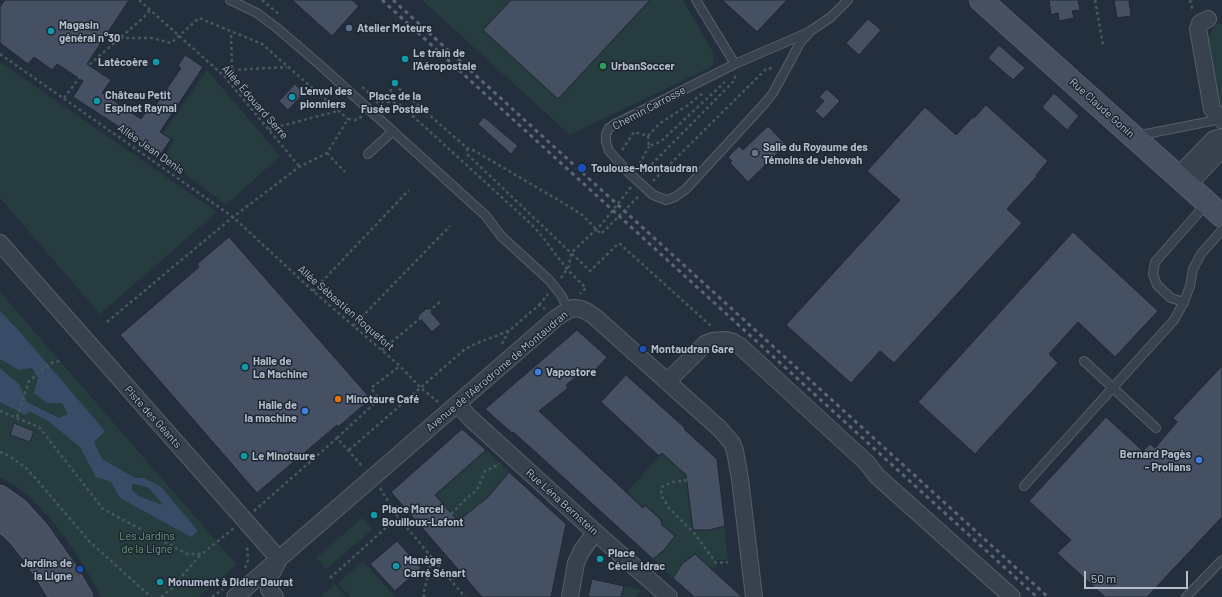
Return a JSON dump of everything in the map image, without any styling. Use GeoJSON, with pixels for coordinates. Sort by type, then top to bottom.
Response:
{"type":"FeatureCollection","features":[{"type":"Feature","properties":{"kind":"street","name":"Rue Claude Gonin"},"geometry":{"type":"LineString","coordinates":[[981,0],[1215,209]]}},
{"type":"Feature","properties":{"kind":"street"},"geometry":{"type":"LineString","coordinates":[[1208,19],[1200,23],[1198,29],[1212,109],[1222,120]]}},
{"type":"Feature","properties":{"kind":"street"},"geometry":{"type":"LineString","coordinates":[[1183,181],[1214,139],[1222,137]]}},
{"type":"Feature","properties":{"kind":"street"},"geometry":{"type":"LineString","coordinates":[[1183,181],[1222,149]]}},
{"type":"Feature","properties":{"kind":"street","name":"Piste des Géants"},"geometry":{"type":"LineString","coordinates":[[0,243],[279,559]]}},
{"type":"Feature","properties":{"kind":"street","name":"Avenue de l'Aérodrome de Montaudran"},"geometry":{"type":"LineString","coordinates":[[235,597],[562,314],[573,308],[588,312],[720,429],[732,443],[740,478],[754,597]]}},
{"type":"Feature","properties":{"kind":"street"},"geometry":{"type":"LineString","coordinates":[[667,382],[705,344],[720,340],[733,342],[740,346],[868,463],[877,476],[1012,597]]}},
{"type":"Feature","properties":{"kind":"street","name":"Rue Léna Bernstein"},"geometry":{"type":"LineString","coordinates":[[453,408],[475,422],[595,532],[669,597]]}},
{"type":"Feature","properties":{"kind":"street"},"geometry":{"type":"LineString","coordinates":[[0,497],[18,510],[38,532],[68,575],[81,597]]}},
{"type":"Feature","properties":{"kind":"street"},"geometry":{"type":"LineString","coordinates":[[0,519],[20,536],[43,567],[62,597]]}},
{"type":"Feature","properties":{"kind":"street"},"geometry":{"type":"LineString","coordinates":[[570,597],[576,563],[581,552],[595,532]]}},
{"type":"Feature","properties":{"kind":"street"},"geometry":{"type":"LineString","coordinates":[[275,597],[269,589],[268,578],[279,559]]}},
{"type":"Feature","properties":{"kind":"lane"},"geometry":{"type":"LineString","coordinates":[[230,0],[257,14],[277,28],[320,65],[486,216],[501,236],[549,280],[561,295],[565,303],[562,314]]}},
{"type":"Feature","properties":{"kind":"lane"},"geometry":{"type":"LineString","coordinates":[[696,0],[735,64]]}},
{"type":"Feature","properties":{"kind":"lane","name":"Chemin Carrosse"},"geometry":{"type":"LineString","coordinates":[[838,9],[843,0]]}},
{"type":"Feature","properties":{"kind":"lane","name":"Chemin Carrosse"},"geometry":{"type":"LineString","coordinates":[[809,32],[800,43],[773,93],[765,103],[686,189],[675,197],[666,200],[653,195],[628,172],[609,151],[606,142],[606,134],[609,128],[615,124],[735,64],[809,32],[821,24],[848,0]]}},
{"type":"Feature","properties":{"kind":"lane"},"geometry":{"type":"LineString","coordinates":[[1134,137],[1222,120]]}},
{"type":"Feature","properties":{"kind":"lane"},"geometry":{"type":"LineString","coordinates":[[368,154],[393,131]]}},
{"type":"Feature","properties":{"kind":"lane"},"geometry":{"type":"LineString","coordinates":[[1184,302],[1171,298],[1157,285],[1153,274],[1155,262],[1215,209]]}},
{"type":"Feature","properties":{"kind":"lane"},"geometry":{"type":"LineString","coordinates":[[1024,486],[1174,320],[1184,302],[1190,286],[1193,269],[1201,254],[1222,230]]}},
{"type":"Feature","properties":{"kind":"lane"},"geometry":{"type":"LineString","coordinates":[[1084,361],[1156,428]]}},
{"type":"Feature","properties":{"kind":"lane"},"geometry":{"type":"LineString","coordinates":[[1186,597],[1222,560]]}},
{"type":"Feature","properties":{"kind":"path","name":"Allée Édouard Serre"},"geometry":{"type":"LineString","coordinates":[[139,0],[224,76],[299,167]]}},
{"type":"Feature","properties":{"kind":"path"},"geometry":{"type":"LineString","coordinates":[[262,0],[283,18]]}},
{"type":"Feature","properties":{"kind":"path"},"geometry":{"type":"LineString","coordinates":[[1095,0],[1103,45]]}},
{"type":"Feature","properties":{"kind":"path"},"geometry":{"type":"LineString","coordinates":[[64,98],[89,65],[143,18],[150,10]]}},
{"type":"Feature","properties":{"kind":"path"},"geometry":{"type":"LineString","coordinates":[[120,38],[152,38],[171,42],[199,18],[262,44],[348,119],[357,120],[364,115]]}},
{"type":"Feature","properties":{"kind":"path"},"geometry":{"type":"LineString","coordinates":[[231,32],[232,70]]}},
{"type":"Feature","properties":{"kind":"path","name":"Allée Jean Denis"},"geometry":{"type":"LineString","coordinates":[[0,54],[233,217]]}},
{"type":"Feature","properties":{"kind":"path"},"geometry":{"type":"LineString","coordinates":[[224,76],[232,70],[288,67]]}},
{"type":"Feature","properties":{"kind":"path"},"geometry":{"type":"LineString","coordinates":[[648,186],[766,69]]}},
{"type":"Feature","properties":{"kind":"path"},"geometry":{"type":"LineString","coordinates":[[639,178],[735,80],[736,77],[730,77],[660,142],[649,146]]}},
{"type":"Feature","properties":{"kind":"path"},"geometry":{"type":"LineString","coordinates":[[361,86],[379,101],[397,104],[404,107],[531,224],[567,269],[586,288]]}},
{"type":"Feature","properties":{"kind":"path"},"geometry":{"type":"LineString","coordinates":[[374,105],[396,86],[467,148],[475,151],[570,207],[582,215],[601,234],[643,191]]}},
{"type":"Feature","properties":{"kind":"path"},"geometry":{"type":"LineString","coordinates":[[639,165],[649,146],[648,136],[659,124],[688,105],[707,90]]}},
{"type":"Feature","properties":{"kind":"path"},"geometry":{"type":"LineString","coordinates":[[269,129],[339,111]]}},
{"type":"Feature","properties":{"kind":"path"},"geometry":{"type":"LineString","coordinates":[[107,322],[233,217],[299,167],[327,153],[348,119]]}},
{"type":"Feature","properties":{"kind":"path"},"geometry":{"type":"LineString","coordinates":[[620,152],[634,132],[648,136]]}},
{"type":"Feature","properties":{"kind":"path"},"geometry":{"type":"LineString","coordinates":[[467,148],[468,155],[590,271],[619,243],[719,333],[720,340]]}},
{"type":"Feature","properties":{"kind":"path"},"geometry":{"type":"LineString","coordinates":[[327,153],[345,172]]}},
{"type":"Feature","properties":{"kind":"path"},"geometry":{"type":"LineString","coordinates":[[574,250],[601,225],[634,184]]}},
{"type":"Feature","properties":{"kind":"path"},"geometry":{"type":"LineString","coordinates":[[313,291],[409,190]]}},
{"type":"Feature","properties":{"kind":"path","name":"Allée Sébastien Roquefort"},"geometry":{"type":"LineString","coordinates":[[233,217],[313,291],[400,366],[421,388],[453,408]]}},
{"type":"Feature","properties":{"kind":"path"},"geometry":{"type":"LineString","coordinates":[[353,326],[450,226]]}},
{"type":"Feature","properties":{"kind":"path"},"geometry":{"type":"LineString","coordinates":[[382,350],[440,301]]}},
{"type":"Feature","properties":{"kind":"path"},"geometry":{"type":"LineString","coordinates":[[349,450],[465,349],[510,330],[539,305],[562,314]]}},
{"type":"Feature","properties":{"kind":"path"},"geometry":{"type":"LineString","coordinates":[[17,417],[29,381],[51,363],[60,361]]}},
{"type":"Feature","properties":{"kind":"path"},"geometry":{"type":"LineString","coordinates":[[161,597],[171,589],[202,554],[245,520],[263,502],[337,438],[379,399],[371,388],[400,366]]}},
{"type":"Feature","properties":{"kind":"path"},"geometry":{"type":"LineString","coordinates":[[0,411],[40,427],[103,509],[187,554],[202,554]]}},
{"type":"Feature","properties":{"kind":"path"},"geometry":{"type":"LineString","coordinates":[[337,438],[373,478],[398,517],[465,597]]}},
{"type":"Feature","properties":{"kind":"path"},"geometry":{"type":"LineString","coordinates":[[0,452],[9,456],[25,467],[89,542],[151,597]]}},
{"type":"Feature","properties":{"kind":"path"},"geometry":{"type":"LineString","coordinates":[[451,514],[477,490],[485,471],[500,464]]}},
{"type":"Feature","properties":{"kind":"path"},"geometry":{"type":"LineString","coordinates":[[687,480],[672,482],[662,487],[661,495],[669,508],[696,535],[716,563],[728,562]]}},
{"type":"Feature","properties":{"kind":"path"},"geometry":{"type":"LineString","coordinates":[[330,578],[398,517]]}},
{"type":"Feature","properties":{"kind":"path"},"geometry":{"type":"LineString","coordinates":[[695,530],[696,535]]}},
{"type":"Feature","properties":{"kind":"path"},"geometry":{"type":"LineString","coordinates":[[425,597],[423,595],[432,559]]}},
{"type":"Feature","properties":{"kind":"green space","name":"UrbanSoccer"},"geometry":{"type":"Polygon","coordinates":[[[422,0],[683,0],[713,52],[714,59],[709,68],[570,135],[422,0]]]}},
{"type":"Feature","properties":{"kind":"green space"},"geometry":{"type":"Polygon","coordinates":[[[1216,24],[1222,24],[1222,108],[1219,107],[1207,35],[1210,34],[1216,24]]]}},
{"type":"Feature","properties":{"kind":"green space"},"geometry":{"type":"Polygon","coordinates":[[[0,62],[217,212],[100,314],[0,198],[0,62]]]}},
{"type":"Feature","properties":{"kind":"green space"},"geometry":{"type":"Polygon","coordinates":[[[207,70],[280,156],[226,205],[164,158],[174,140],[163,133],[207,70]]]}},
{"type":"Feature","properties":{"kind":"green space","name":"Les Jardins de la Ligne"},"geometry":{"type":"Polygon","coordinates":[[[0,292],[237,565],[199,597],[101,597],[90,576],[65,537],[52,521],[29,496],[0,477],[0,292]]]}},
{"type":"Feature","properties":{"kind":"green space"},"geometry":{"type":"Polygon","coordinates":[[[486,450],[509,472],[488,497],[458,521],[435,495],[486,450]]]}},
{"type":"Feature","properties":{"kind":"green space"},"geometry":{"type":"Polygon","coordinates":[[[662,453],[686,475],[693,529],[709,530],[724,526],[728,560],[715,560],[716,567],[710,568],[695,554],[673,578],[653,559],[665,549],[675,536],[662,525],[661,519],[646,505],[643,508],[626,493],[662,453]]]}},
{"type":"Feature","properties":{"kind":"green space"},"geometry":{"type":"Polygon","coordinates":[[[362,518],[373,529],[326,569],[316,558],[362,518]]]}},
{"type":"Feature","properties":{"kind":"green space"},"geometry":{"type":"Polygon","coordinates":[[[363,561],[395,597],[350,597],[338,583],[363,561]]]}},
{"type":"Feature","properties":{"kind":"green space"},"geometry":{"type":"Polygon","coordinates":[[[335,584],[346,597],[320,597],[335,584]]]}},
{"type":"Feature","properties":{"kind":"green space"},"geometry":{"type":"Polygon","coordinates":[[[624,586],[641,591],[635,597],[621,597],[624,586]]]}},
{"type":"Feature","properties":{"kind":"water"},"geometry":{"type":"Polygon","coordinates":[[[0,311],[20,332],[105,431],[94,442],[102,459],[135,478],[144,478],[161,487],[198,531],[191,537],[120,498],[111,482],[96,477],[80,447],[47,420],[29,411],[25,415],[0,402],[0,368],[19,384],[27,402],[59,418],[68,414],[62,403],[47,403],[34,393],[38,378],[32,368],[19,370],[0,359],[0,311]],[[132,484],[132,490],[138,496],[163,505],[148,487],[132,484]]]}},
{"type":"Feature","properties":{"kind":"building"},"geometry":{"type":"Polygon","coordinates":[[[5,0],[129,0],[87,64],[111,80],[102,93],[141,119],[150,106],[154,108],[181,68],[178,66],[185,55],[203,67],[160,132],[171,139],[161,154],[73,97],[83,81],[57,64],[52,70],[34,57],[28,64],[0,43],[0,7],[5,0]]]}},
{"type":"Feature","properties":{"kind":"building"},"geometry":{"type":"Polygon","coordinates":[[[292,0],[352,0],[359,6],[332,36],[292,0]]]}},
{"type":"Feature","properties":{"kind":"building"},"geometry":{"type":"Polygon","coordinates":[[[511,0],[650,0],[558,99],[483,30],[511,0]]]}},
{"type":"Feature","properties":{"kind":"building"},"geometry":{"type":"Polygon","coordinates":[[[722,0],[787,0],[757,32],[722,0]]]}},
{"type":"Feature","properties":{"kind":"building"},"geometry":{"type":"Polygon","coordinates":[[[1049,0],[1078,0],[1080,10],[1072,11],[1074,18],[1059,21],[1058,13],[1051,15],[1049,0]]]}},
{"type":"Feature","properties":{"kind":"building"},"geometry":{"type":"Polygon","coordinates":[[[1114,0],[1129,0],[1131,16],[1117,18],[1114,0]]]}},
{"type":"Feature","properties":{"kind":"building"},"geometry":{"type":"Polygon","coordinates":[[[868,19],[881,30],[859,55],[846,43],[868,19]]]}},
{"type":"Feature","properties":{"kind":"building"},"geometry":{"type":"Polygon","coordinates":[[[999,45],[1025,68],[1013,80],[988,58],[999,45]]]}},
{"type":"Feature","properties":{"kind":"building"},"geometry":{"type":"Polygon","coordinates":[[[295,84],[304,93],[288,110],[279,101],[295,84]]]}},
{"type":"Feature","properties":{"kind":"building"},"geometry":{"type":"Polygon","coordinates":[[[827,89],[840,101],[823,119],[815,111],[824,101],[819,97],[827,89]]]}},
{"type":"Feature","properties":{"kind":"building"},"geometry":{"type":"Polygon","coordinates":[[[1054,93],[1079,116],[1067,130],[1042,107],[1054,93]]]}},
{"type":"Feature","properties":{"kind":"building"},"geometry":{"type":"Polygon","coordinates":[[[986,105],[1048,161],[1036,175],[1037,176],[1007,209],[1022,223],[894,363],[880,351],[851,383],[786,325],[900,200],[867,171],[925,107],[956,135],[986,105]]]}},
{"type":"Feature","properties":{"kind":"building"},"geometry":{"type":"Polygon","coordinates":[[[484,117],[518,146],[511,154],[478,124],[484,117]]]}},
{"type":"Feature","properties":{"kind":"building","name":"Salle du Royaume des Témoins de Jehovah"},"geometry":{"type":"Polygon","coordinates":[[[768,126],[786,145],[748,182],[730,163],[732,161],[728,157],[739,146],[743,150],[768,126]]]}},
{"type":"Feature","properties":{"kind":"building"},"geometry":{"type":"Polygon","coordinates":[[[1073,232],[1158,311],[1115,357],[1078,322],[1049,354],[1058,363],[975,454],[918,402],[1073,232]]]}},
{"type":"Feature","properties":{"kind":"building"},"geometry":{"type":"Polygon","coordinates":[[[229,237],[371,399],[338,427],[337,425],[257,493],[120,335],[199,267],[197,264],[229,237]]]}},
{"type":"Feature","properties":{"kind":"building"},"geometry":{"type":"Polygon","coordinates":[[[427,308],[441,324],[432,332],[418,316],[427,308]]]}},
{"type":"Feature","properties":{"kind":"building"},"geometry":{"type":"Polygon","coordinates":[[[577,330],[607,357],[588,378],[580,374],[566,385],[568,388],[539,411],[643,508],[645,505],[661,520],[662,525],[675,536],[665,549],[653,559],[530,447],[485,409],[577,330]]]}},
{"type":"Feature","properties":{"kind":"building"},"geometry":{"type":"Polygon","coordinates":[[[1222,366],[1222,517],[1147,597],[1105,597],[1057,553],[1071,540],[1029,501],[1106,417],[1143,451],[1150,444],[1155,448],[1177,422],[1173,418],[1222,366]]]}},
{"type":"Feature","properties":{"kind":"building"},"geometry":{"type":"Polygon","coordinates":[[[626,375],[717,459],[725,526],[709,530],[693,530],[686,475],[662,453],[659,456],[601,402],[626,375]]]}},
{"type":"Feature","properties":{"kind":"building"},"geometry":{"type":"Polygon","coordinates":[[[14,423],[34,431],[30,442],[10,435],[14,423]]]}},
{"type":"Feature","properties":{"kind":"building"},"geometry":{"type":"Polygon","coordinates":[[[462,429],[486,450],[435,495],[458,521],[488,497],[509,472],[566,524],[551,597],[482,597],[391,492],[462,429]]]}},
{"type":"Feature","properties":{"kind":"building","name":"Manège Carré Sénart"},"geometry":{"type":"Polygon","coordinates":[[[397,541],[421,568],[395,591],[370,564],[397,541]]]}},
{"type":"Feature","properties":{"kind":"building"},"geometry":{"type":"Polygon","coordinates":[[[695,554],[742,597],[694,597],[673,578],[682,564],[695,554]]]}},
{"type":"Feature","properties":{"kind":"building"},"geometry":{"type":"Polygon","coordinates":[[[592,579],[624,586],[621,597],[588,597],[592,579]]]}},
{"type":"Feature","properties":{"kind":"railway"},"geometry":{"type":"LineString","coordinates":[[382,0],[1037,597]]}},
{"type":"Feature","properties":{"kind":"railway"},"geometry":{"type":"LineString","coordinates":[[393,0],[1048,597]]}},
{"type":"Feature","properties":{"kind":"place","name":"Atelier Moteurs"},"geometry":{"type":"Point","coordinates":[349,28]}},
{"type":"Feature","properties":{"kind":"place","name":"Magasin général n°30"},"geometry":{"type":"Point","coordinates":[51,31]}},
{"type":"Feature","properties":{"kind":"place","name":"Le train de l'Aéropostale"},"geometry":{"type":"Point","coordinates":[405,59]}},
{"type":"Feature","properties":{"kind":"place","name":"Latécoère"},"geometry":{"type":"Point","coordinates":[156,62]}},
{"type":"Feature","properties":{"kind":"place","name":"UrbanSoccer"},"geometry":{"type":"Point","coordinates":[603,66]}},
{"type":"Feature","properties":{"kind":"place","name":"Place de la Fusée Postale"},"geometry":{"type":"Point","coordinates":[395,83]}},
{"type":"Feature","properties":{"kind":"place","name":"L'envol des pionniers"},"geometry":{"type":"Point","coordinates":[292,97]}},
{"type":"Feature","properties":{"kind":"place","name":"Château Petit Espinet Raynal"},"geometry":{"type":"Point","coordinates":[97,101]}},
{"type":"Feature","properties":{"kind":"place","name":"Salle du Royaume des Témoins de Jehovah"},"geometry":{"type":"Point","coordinates":[755,153]}},
{"type":"Feature","properties":{"kind":"place","name":"Toulouse-Montaudran"},"geometry":{"type":"Point","coordinates":[582,168]}},
{"type":"Feature","properties":{"kind":"place","name":"Montaudran Gare"},"geometry":{"type":"Point","coordinates":[643,349]}},
{"type":"Feature","properties":{"kind":"place","name":"Halle de La Machine"},"geometry":{"type":"Point","coordinates":[245,367]}},
{"type":"Feature","properties":{"kind":"place","name":"Vapostore"},"geometry":{"type":"Point","coordinates":[538,372]}},
{"type":"Feature","properties":{"kind":"place","name":"Minotaure Café"},"geometry":{"type":"Point","coordinates":[338,399]}},
{"type":"Feature","properties":{"kind":"place","name":"Halle de la machine"},"geometry":{"type":"Point","coordinates":[305,411]}},
{"type":"Feature","properties":{"kind":"place","name":"Le Minotaure"},"geometry":{"type":"Point","coordinates":[244,456]}},
{"type":"Feature","properties":{"kind":"place","name":"Bernard Pagès - Prolians"},"geometry":{"type":"Point","coordinates":[1199,460]}},
{"type":"Feature","properties":{"kind":"place","name":"Place Marcel Bouilloux-Lafont"},"geometry":{"type":"Point","coordinates":[374,515]}},
{"type":"Feature","properties":{"kind":"place","name":"Place Cécile Idrac"},"geometry":{"type":"Point","coordinates":[600,559]}},
{"type":"Feature","properties":{"kind":"place","name":"Manège Carré Sénart"},"geometry":{"type":"Point","coordinates":[396,566]}},
{"type":"Feature","properties":{"kind":"place","name":"Jardins de la Ligne"},"geometry":{"type":"Point","coordinates":[80,569]}},
{"type":"Feature","properties":{"kind":"place","name":"Monument à Didier Daurat"},"geometry":{"type":"Point","coordinates":[160,582]}}]}
